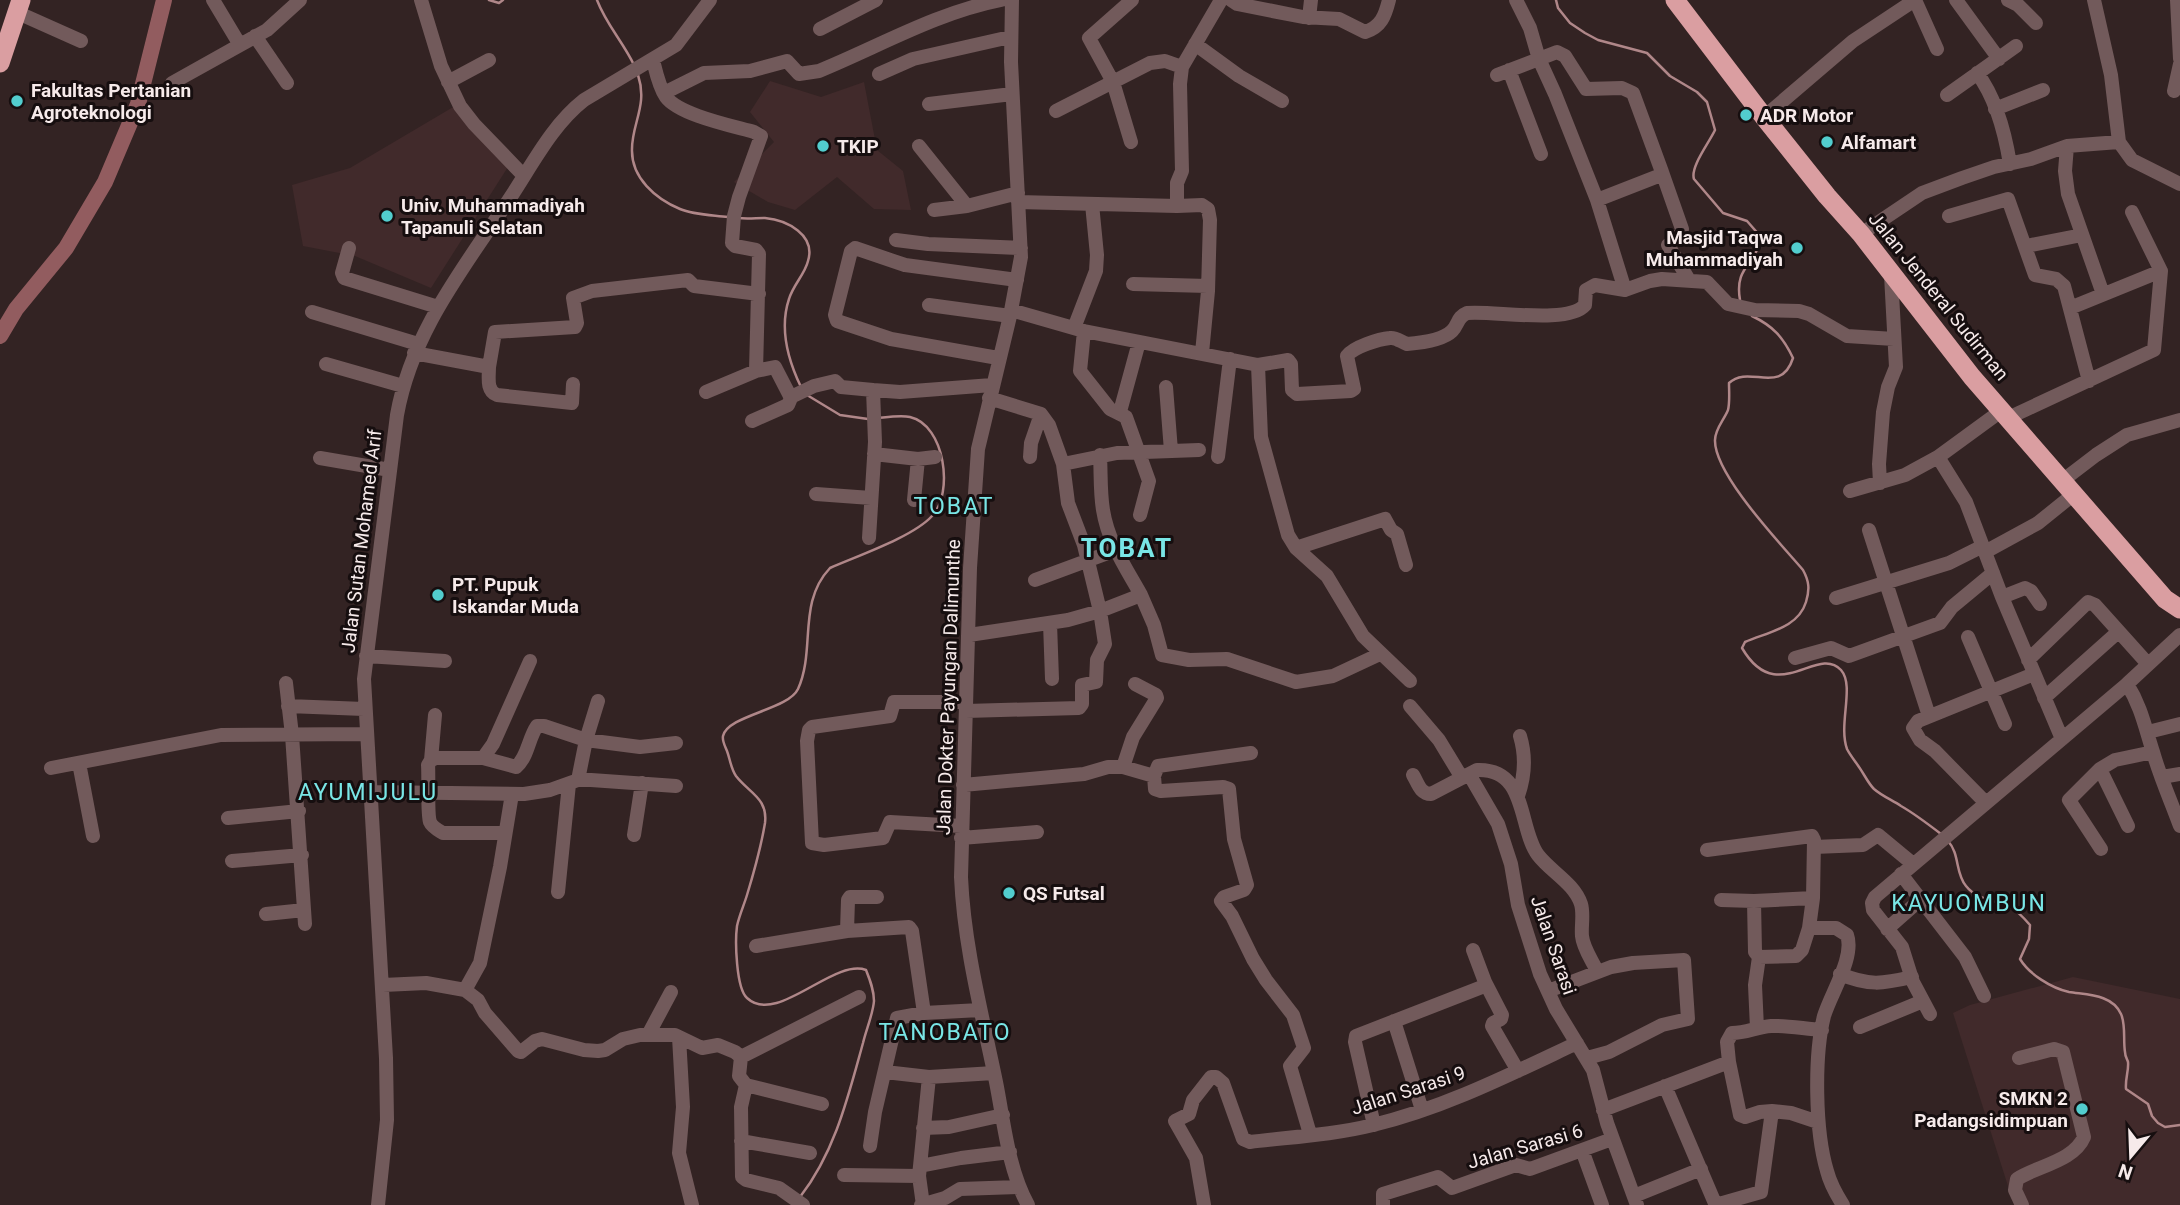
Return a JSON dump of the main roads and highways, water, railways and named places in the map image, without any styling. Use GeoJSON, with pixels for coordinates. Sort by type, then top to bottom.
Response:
{"type":"FeatureCollection","features":[{"type":"Feature","properties":{"kind":"highway","name":"Jalan Jenderal Sudirman"},"geometry":{"type":"LineString","coordinates":[[1675,0],[1764,117],[2005,414],[2165,599],[2180,609]]}},
{"type":"Feature","properties":{"kind":"highway"},"geometry":{"type":"LineString","coordinates":[[0,64],[19,6]]}},
{"type":"Feature","properties":{"kind":"waterway"},"geometry":{"type":"LineString","coordinates":[[0,336],[16,309],[66,248],[105,182],[138,104],[164,0]]}},
{"type":"Feature","properties":{"kind":"waterway"},"geometry":{"type":"LineString","coordinates":[[489,0],[499,3],[503,0]]}},
{"type":"Feature","properties":{"kind":"waterway"},"geometry":{"type":"LineString","coordinates":[[597,0],[634,65]]}},
{"type":"Feature","properties":{"kind":"waterway"},"geometry":{"type":"LineString","coordinates":[[1556,0],[1558,8],[1570,23],[1598,40],[1647,53],[1670,76],[1697,92],[1707,102],[1715,130],[1697,162],[1694,179],[1723,213],[1747,221],[1761,237],[1740,280],[1740,300]]}},
{"type":"Feature","properties":{"kind":"waterway"},"geometry":{"type":"LineString","coordinates":[[638,75],[641,96],[632,149],[640,178],[654,193],[680,209],[697,214],[728,217]]}},
{"type":"Feature","properties":{"kind":"waterway"},"geometry":{"type":"LineString","coordinates":[[738,218],[765,218],[782,222],[798,230],[808,244],[808,261],[791,294],[785,322],[786,344],[801,387]]}},
{"type":"Feature","properties":{"kind":"waterway"},"geometry":{"type":"LineString","coordinates":[[1752,316],[1777,333],[1793,358],[1788,369],[1781,375],[1773,378],[1746,376],[1729,383],[1728,410],[1715,440],[1725,471],[1736,489],[1803,570],[1808,589],[1806,602],[1796,618],[1781,628],[1745,642],[1742,648],[1755,665],[1769,673],[1796,672],[1820,664],[1831,664],[1841,670],[1847,686],[1844,728],[1850,754],[1874,789],[1941,834]]}},
{"type":"Feature","properties":{"kind":"waterway"},"geometry":{"type":"LineString","coordinates":[[807,395],[840,415],[868,419]]}},
{"type":"Feature","properties":{"kind":"waterway"},"geometry":{"type":"LineString","coordinates":[[800,1197],[823,1162],[839,1123],[872,1011],[873,993],[866,970],[853,969],[838,973],[774,1004],[759,1004],[743,993],[737,964],[737,926],[757,859],[765,814],[761,802],[734,773],[723,736],[735,723],[783,702],[798,689],[806,658],[810,611],[820,582],[830,568],[912,531],[932,516],[939,505],[944,477],[938,446],[931,433],[922,423],[910,417],[878,418]]}},
{"type":"Feature","properties":{"kind":"waterway"},"geometry":{"type":"LineString","coordinates":[[1948,841],[1952,846],[1960,875],[1970,891],[2013,909],[2030,925],[2029,939],[2020,959],[2029,970],[2055,987],[2105,999],[2117,1007],[2123,1018],[2128,1062],[2126,1089],[2148,1104],[2158,1123],[2165,1127],[2180,1125]]}},
{"type":"Feature","properties":{"kind":"place","name":"Fakultas Pertanian Agroteknologi"},"geometry":{"type":"Point","coordinates":[17,101]}},
{"type":"Feature","properties":{"kind":"place","name":"ADR Motor"},"geometry":{"type":"Point","coordinates":[1746,115]}},
{"type":"Feature","properties":{"kind":"place","name":"Alfamart"},"geometry":{"type":"Point","coordinates":[1827,142]}},
{"type":"Feature","properties":{"kind":"place","name":"TKIP"},"geometry":{"type":"Point","coordinates":[823,146]}},
{"type":"Feature","properties":{"kind":"place","name":"Univ. Muhammadiyah Tapanuli Selatan"},"geometry":{"type":"Point","coordinates":[387,216]}},
{"type":"Feature","properties":{"kind":"place","name":"Masjid Taqwa Muhammadiyah"},"geometry":{"type":"Point","coordinates":[1797,248]}},
{"type":"Feature","properties":{"kind":"place","name":"PT. Pupuk Iskandar Muda"},"geometry":{"type":"Point","coordinates":[438,595]}},
{"type":"Feature","properties":{"kind":"place","name":"QS Futsal"},"geometry":{"type":"Point","coordinates":[1009,893]}},
{"type":"Feature","properties":{"kind":"place","name":"SMKN 2 Padangsidimpuan"},"geometry":{"type":"Point","coordinates":[2082,1109]}},
{"type":"Feature","properties":{"kind":"district","name":"TOBAT"},"geometry":{"type":"Point","coordinates":[954,506]}},
{"type":"Feature","properties":{"kind":"district","name":"TOBAT"},"geometry":{"type":"Point","coordinates":[1127,548]}},
{"type":"Feature","properties":{"kind":"district","name":"AYUMIJULU"},"geometry":{"type":"Point","coordinates":[368,792]}},
{"type":"Feature","properties":{"kind":"district","name":"KAYUOMBUN"},"geometry":{"type":"Point","coordinates":[1969,903]}},
{"type":"Feature","properties":{"kind":"district","name":"TANOBATO"},"geometry":{"type":"Point","coordinates":[945,1032]}}]}
